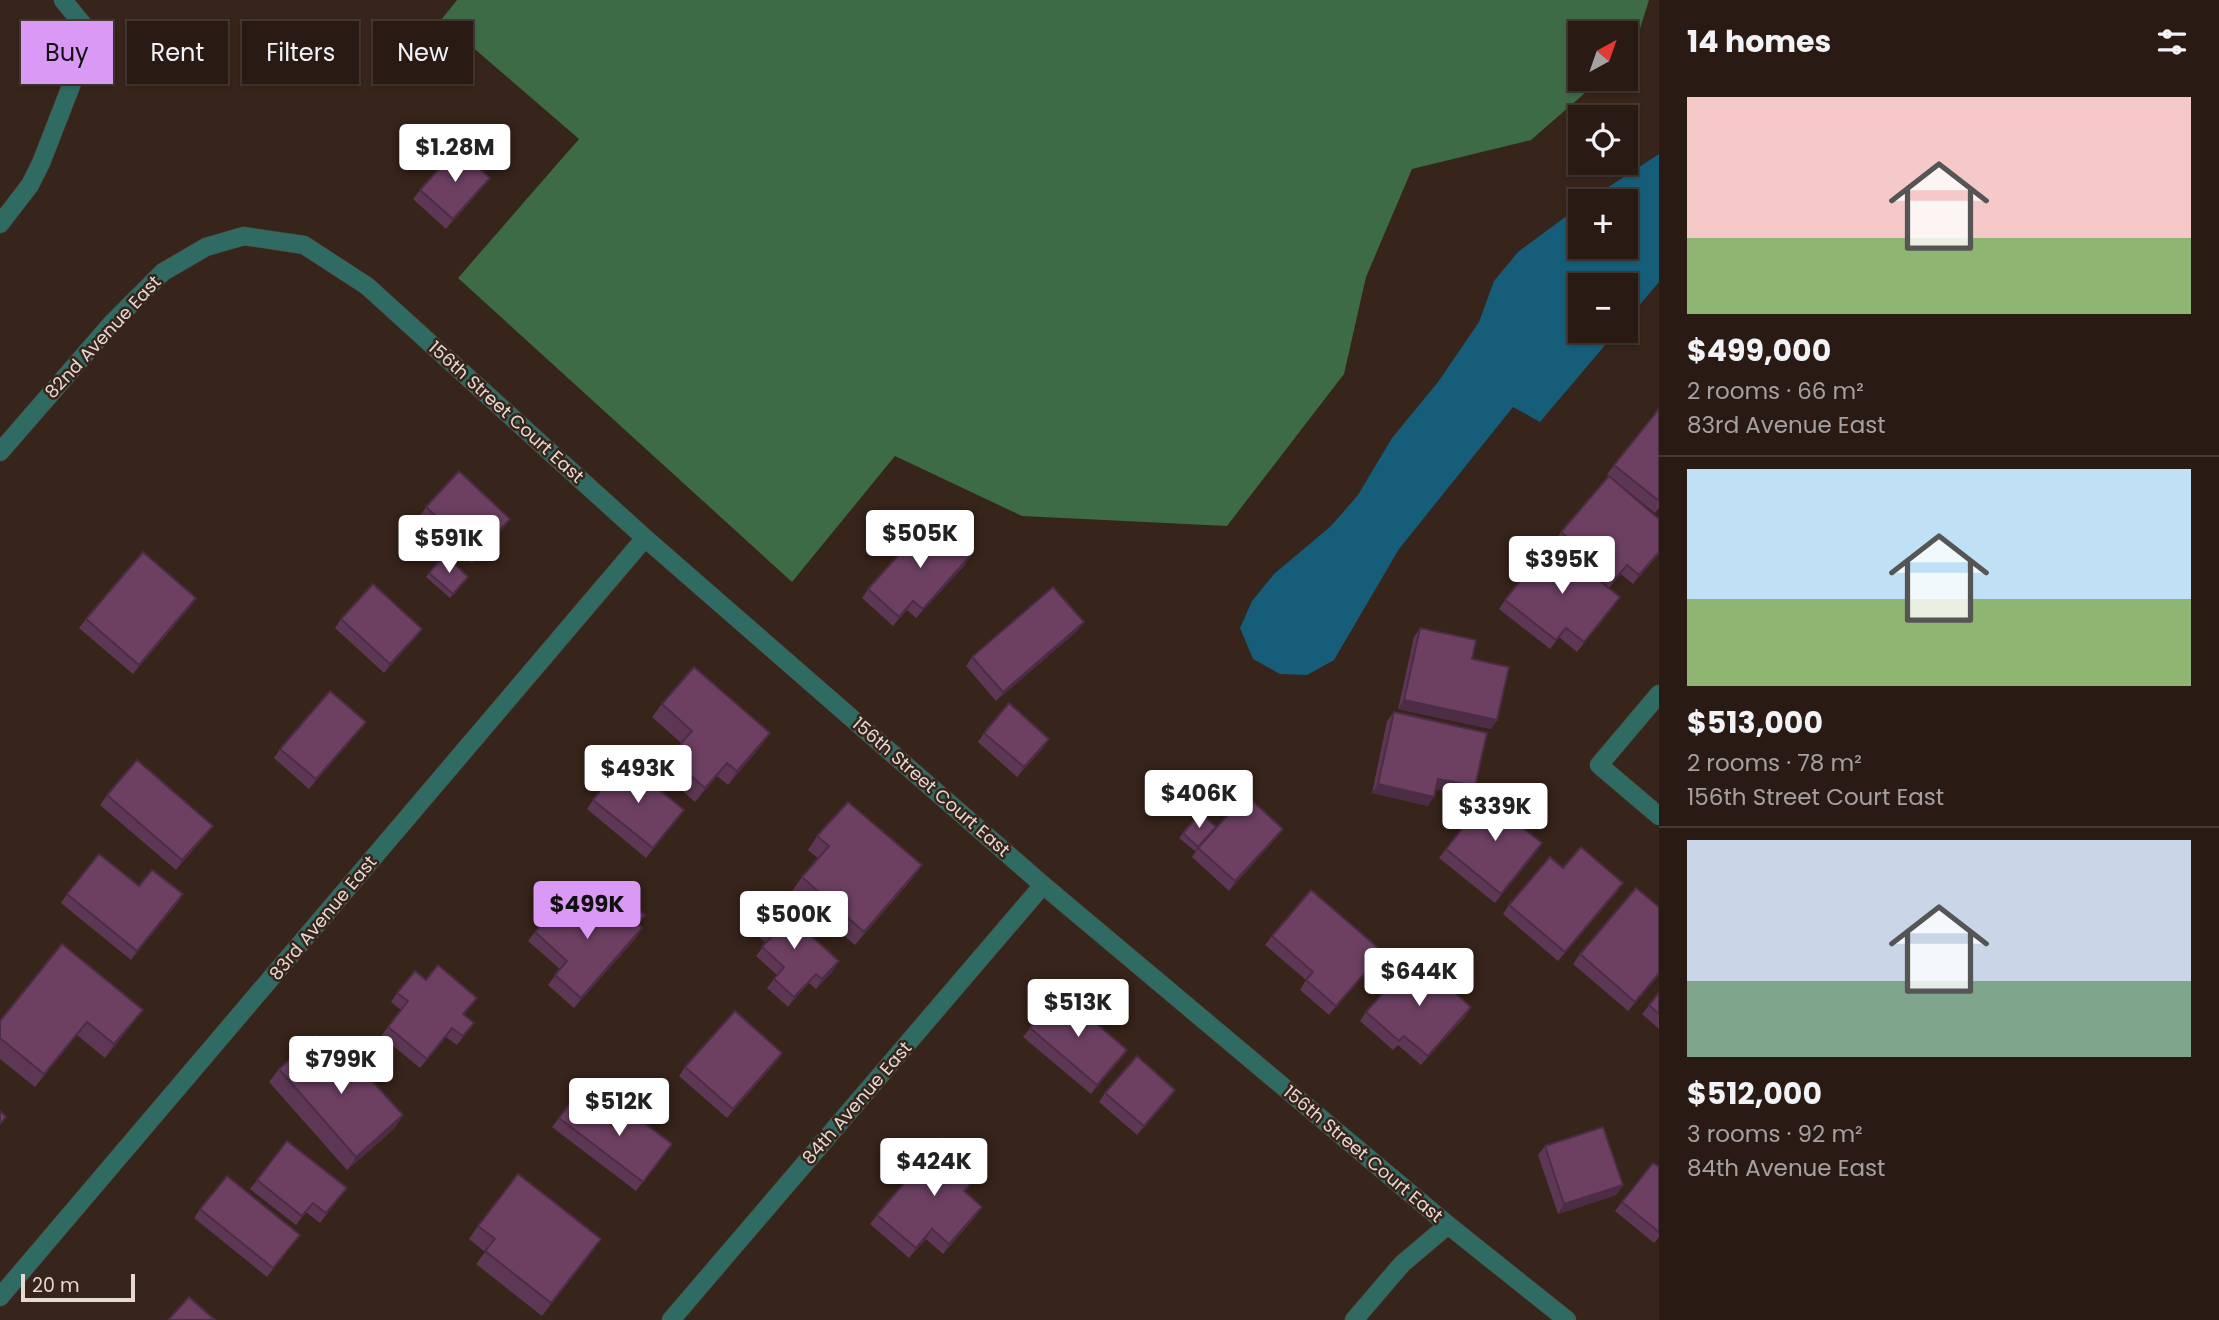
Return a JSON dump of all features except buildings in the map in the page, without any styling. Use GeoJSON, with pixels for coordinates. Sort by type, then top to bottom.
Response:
{"type":"FeatureCollection","features":[{"type":"Feature","properties":{"kind":"street"},"geometry":{"type":"LineString","coordinates":[[0,224],[30,185],[85,50],[84,26],[63,0]]}},
{"type":"Feature","properties":{"kind":"street","name":"82nd Avenue East"},"geometry":{"type":"LineString","coordinates":[[0,452],[113,323],[163,272],[206,247],[244,236],[304,245]]}},
{"type":"Feature","properties":{"kind":"street","name":"156th Street Court East"},"geometry":{"type":"LineString","coordinates":[[304,245],[367,286],[645,538],[1043,885],[1448,1225],[1567,1320]]}},
{"type":"Feature","properties":{"kind":"street","name":"83rd Avenue East"},"geometry":{"type":"LineString","coordinates":[[0,1297],[645,538]]}},
{"type":"Feature","properties":{"kind":"street"},"geometry":{"type":"LineString","coordinates":[[1659,694],[1599,765],[1659,816]]}},
{"type":"Feature","properties":{"kind":"street","name":"84th Avenue East"},"geometry":{"type":"LineString","coordinates":[[671,1320],[1043,885]]}},
{"type":"Feature","properties":{"kind":"street"},"geometry":{"type":"LineString","coordinates":[[1354,1320],[1402,1264],[1448,1225]]}},
{"type":"Feature","properties":{"kind":"green space"},"geometry":{"type":"Polygon","coordinates":[[[457,0],[1649,0],[1638,35],[1638,21],[1568,21],[1568,91],[1587,91],[1531,140],[1412,169],[1366,277],[1344,374],[1227,526],[1022,516],[895,456],[792,582],[458,278],[579,139],[473,48],[473,21],[441,20],[457,0]]]}},
{"type":"Feature","properties":{"kind":"water"},"geometry":{"type":"Polygon","coordinates":[[[1659,154],[1659,282],[1638,307],[1638,273],[1568,273],[1568,343],[1607,343],[1540,422],[1513,407],[1399,549],[1334,660],[1307,675],[1280,674],[1253,659],[1240,628],[1252,601],[1274,574],[1331,526],[1358,495],[1392,438],[1438,382],[1479,322],[1494,281],[1518,252],[1568,215],[1568,259],[1638,259],[1638,189],[1605,189],[1627,175],[1638,175],[1638,168],[1659,154]]]}}]}
